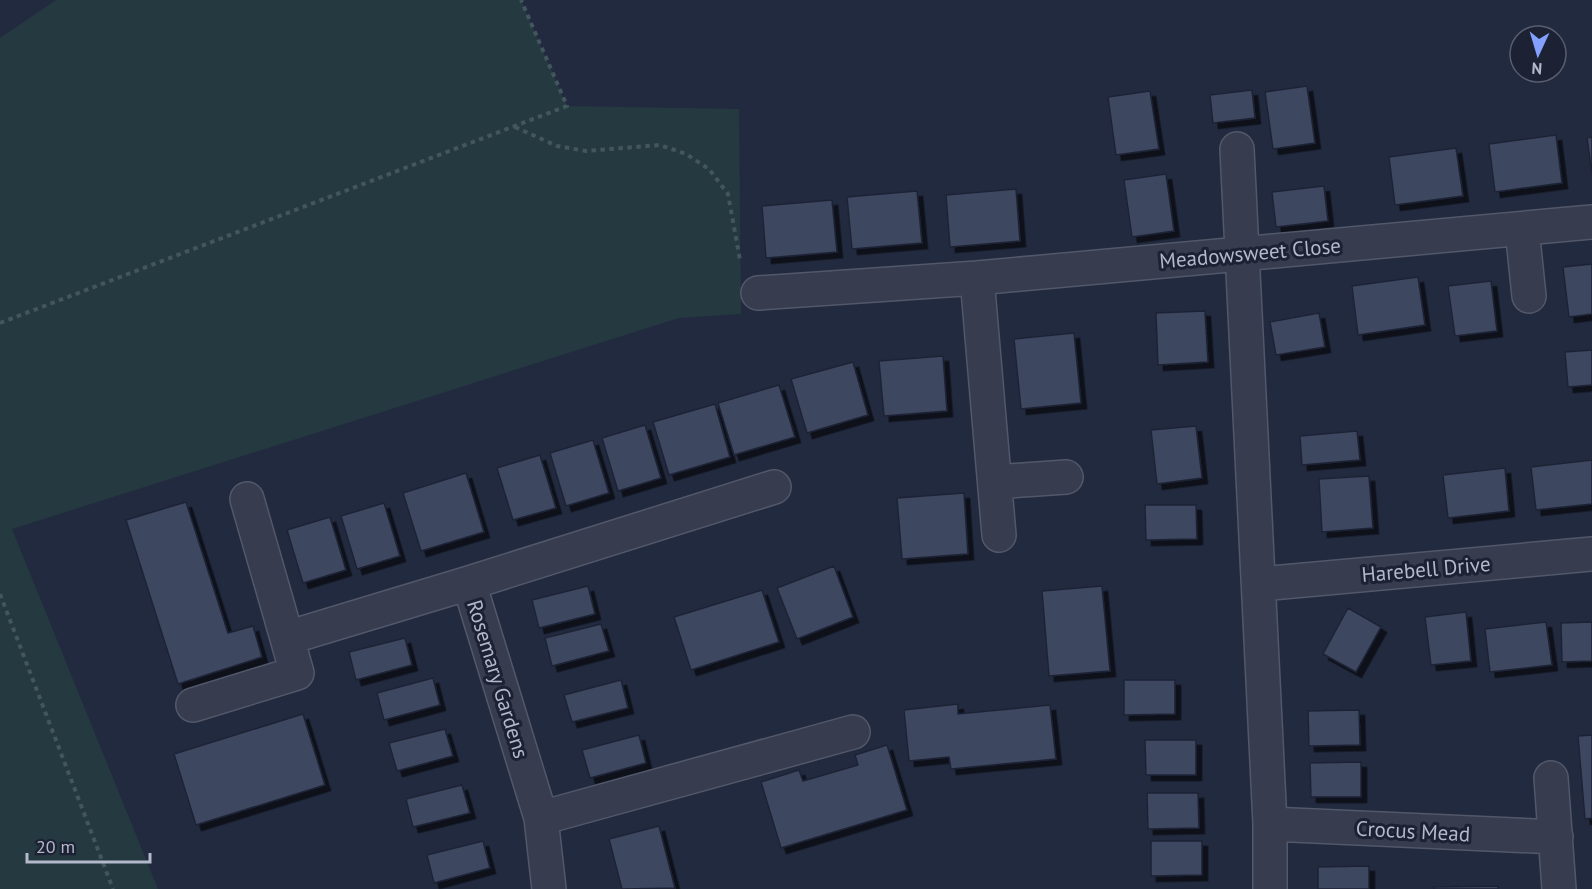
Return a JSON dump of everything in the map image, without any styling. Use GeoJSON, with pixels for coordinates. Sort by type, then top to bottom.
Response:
{"type":"FeatureCollection","features":[{"type":"Feature","properties":{"kind":"street"},"geometry":{"type":"LineString","coordinates":[[1237,149],[1260,584],[1270,824],[1270,889]]}},
{"type":"Feature","properties":{"kind":"street","name":"Meadowsweet Close"},"geometry":{"type":"LineString","coordinates":[[758,293],[977,278],[1592,222]]}},
{"type":"Feature","properties":{"kind":"street"},"geometry":{"type":"LineString","coordinates":[[1522,229],[1529,296]]}},
{"type":"Feature","properties":{"kind":"street"},"geometry":{"type":"LineString","coordinates":[[977,278],[999,535]]}},
{"type":"Feature","properties":{"kind":"street"},"geometry":{"type":"LineString","coordinates":[[994,482],[1066,477]]}},
{"type":"Feature","properties":{"kind":"street"},"geometry":{"type":"LineString","coordinates":[[469,584],[774,487]]}},
{"type":"Feature","properties":{"kind":"street"},"geometry":{"type":"LineString","coordinates":[[193,705],[297,673],[247,499]]}},
{"type":"Feature","properties":{"kind":"street","name":"Harebell Drive"},"geometry":{"type":"LineString","coordinates":[[1260,584],[1592,554]]}},
{"type":"Feature","properties":{"kind":"street","name":"Rosemary Gardens"},"geometry":{"type":"LineString","coordinates":[[287,638],[469,584],[541,818],[549,889]]}},
{"type":"Feature","properties":{"kind":"street"},"geometry":{"type":"LineString","coordinates":[[541,818],[853,732]]}},
{"type":"Feature","properties":{"kind":"street"},"geometry":{"type":"LineString","coordinates":[[1551,778],[1560,889]]}},
{"type":"Feature","properties":{"kind":"street","name":"Crocus Mead"},"geometry":{"type":"LineString","coordinates":[[1270,824],[1556,837]]}},
{"type":"Feature","properties":{"kind":"path"},"geometry":{"type":"LineString","coordinates":[[0,323],[567,106],[521,0]]}},
{"type":"Feature","properties":{"kind":"path"},"geometry":{"type":"LineString","coordinates":[[514,127],[557,146],[586,151],[660,145],[686,154],[709,169],[728,194],[740,250],[741,274],[758,293]]}},
{"type":"Feature","properties":{"kind":"path"},"geometry":{"type":"LineString","coordinates":[[0,594],[113,889]]}},
{"type":"Feature","properties":{"kind":"shaded area"},"geometry":{"type":"Polygon","coordinates":[[[56,0],[521,0],[567,106],[739,109],[741,314],[679,318],[12,529],[158,889],[0,889],[0,38],[56,0]]]}},
{"type":"Feature","properties":{"kind":"building"},"geometry":{"type":"Polygon","coordinates":[[[1307,86],[1315,143],[1273,149],[1265,92],[1307,86]]]}},
{"type":"Feature","properties":{"kind":"building"},"geometry":{"type":"Polygon","coordinates":[[[1252,90],[1255,118],[1213,123],[1210,95],[1252,90]]]}},
{"type":"Feature","properties":{"kind":"building"},"geometry":{"type":"Polygon","coordinates":[[[1150,91],[1159,149],[1116,155],[1108,97],[1150,91]]]}},
{"type":"Feature","properties":{"kind":"building"},"geometry":{"type":"Polygon","coordinates":[[[1556,135],[1562,183],[1495,192],[1489,144],[1556,135]]]}},
{"type":"Feature","properties":{"kind":"building"},"geometry":{"type":"Polygon","coordinates":[[[1592,137],[1592,174],[1587,138],[1592,137]]]}},
{"type":"Feature","properties":{"kind":"building"},"geometry":{"type":"Polygon","coordinates":[[[1456,148],[1463,196],[1395,205],[1389,157],[1456,148]]]}},
{"type":"Feature","properties":{"kind":"building"},"geometry":{"type":"Polygon","coordinates":[[[1166,174],[1174,231],[1132,237],[1124,180],[1166,174]]]}},
{"type":"Feature","properties":{"kind":"building"},"geometry":{"type":"Polygon","coordinates":[[[1324,186],[1328,221],[1276,227],[1272,192],[1324,186]]]}},
{"type":"Feature","properties":{"kind":"building"},"geometry":{"type":"Polygon","coordinates":[[[1016,189],[1020,241],[950,247],[946,195],[1016,189]]]}},
{"type":"Feature","properties":{"kind":"building"},"geometry":{"type":"Polygon","coordinates":[[[917,191],[922,243],[852,249],[847,197],[917,191]]]}},
{"type":"Feature","properties":{"kind":"building"},"geometry":{"type":"Polygon","coordinates":[[[832,200],[837,252],[766,258],[762,206],[832,200]]]}},
{"type":"Feature","properties":{"kind":"building"},"geometry":{"type":"Polygon","coordinates":[[[1592,264],[1592,314],[1569,317],[1563,267],[1592,264]]]}},
{"type":"Feature","properties":{"kind":"building"},"geometry":{"type":"Polygon","coordinates":[[[1418,277],[1425,325],[1358,335],[1352,286],[1418,277]]]}},
{"type":"Feature","properties":{"kind":"building"},"geometry":{"type":"Polygon","coordinates":[[[1491,281],[1497,331],[1455,336],[1448,286],[1491,281]]]}},
{"type":"Feature","properties":{"kind":"building"},"geometry":{"type":"Polygon","coordinates":[[[1205,311],[1208,362],[1158,365],[1156,313],[1205,311]]]}},
{"type":"Feature","properties":{"kind":"building"},"geometry":{"type":"Polygon","coordinates":[[[1319,313],[1325,347],[1276,355],[1270,322],[1319,313]]]}},
{"type":"Feature","properties":{"kind":"building"},"geometry":{"type":"Polygon","coordinates":[[[1074,333],[1081,403],[1021,409],[1014,339],[1074,333]]]}},
{"type":"Feature","properties":{"kind":"building"},"geometry":{"type":"Polygon","coordinates":[[[1592,350],[1592,385],[1568,387],[1565,352],[1592,350]]]}},
{"type":"Feature","properties":{"kind":"building"},"geometry":{"type":"Polygon","coordinates":[[[943,356],[947,411],[884,416],[879,361],[943,356]]]}},
{"type":"Feature","properties":{"kind":"building"},"geometry":{"type":"Polygon","coordinates":[[[853,362],[868,415],[807,433],[791,379],[853,362]]]}},
{"type":"Feature","properties":{"kind":"building"},"geometry":{"type":"Polygon","coordinates":[[[779,385],[795,437],[734,455],[718,403],[779,385]]]}},
{"type":"Feature","properties":{"kind":"building"},"geometry":{"type":"Polygon","coordinates":[[[715,404],[730,457],[669,475],[653,422],[715,404]]]}},
{"type":"Feature","properties":{"kind":"building"},"geometry":{"type":"Polygon","coordinates":[[[645,425],[661,478],[618,491],[602,438],[645,425]]]}},
{"type":"Feature","properties":{"kind":"building"},"geometry":{"type":"Polygon","coordinates":[[[1196,426],[1202,478],[1157,484],[1151,430],[1196,426]]]}},
{"type":"Feature","properties":{"kind":"building"},"geometry":{"type":"Polygon","coordinates":[[[1357,431],[1360,460],[1302,465],[1300,436],[1357,431]]]}},
{"type":"Feature","properties":{"kind":"building"},"geometry":{"type":"Polygon","coordinates":[[[593,440],[609,493],[566,506],[550,453],[593,440]]]}},
{"type":"Feature","properties":{"kind":"building"},"geometry":{"type":"Polygon","coordinates":[[[540,455],[556,508],[513,520],[497,468],[540,455]]]}},
{"type":"Feature","properties":{"kind":"building"},"geometry":{"type":"Polygon","coordinates":[[[1592,460],[1592,504],[1536,510],[1531,467],[1592,460]]]}},
{"type":"Feature","properties":{"kind":"building"},"geometry":{"type":"Polygon","coordinates":[[[1505,468],[1509,511],[1448,518],[1443,475],[1505,468]]]}},
{"type":"Feature","properties":{"kind":"building"},"geometry":{"type":"Polygon","coordinates":[[[466,473],[484,532],[421,551],[403,493],[466,473]]]}},
{"type":"Feature","properties":{"kind":"building"},"geometry":{"type":"Polygon","coordinates":[[[1369,476],[1373,528],[1322,532],[1319,479],[1369,476]]]}},
{"type":"Feature","properties":{"kind":"building"},"geometry":{"type":"Polygon","coordinates":[[[964,493],[968,554],[902,559],[897,498],[964,493]]]}},
{"type":"Feature","properties":{"kind":"building"},"geometry":{"type":"Polygon","coordinates":[[[186,502],[228,633],[253,626],[262,657],[178,684],[126,520],[186,502]]]}},
{"type":"Feature","properties":{"kind":"building"},"geometry":{"type":"Polygon","coordinates":[[[384,503],[400,556],[357,569],[341,516],[384,503]]]}},
{"type":"Feature","properties":{"kind":"building"},"geometry":{"type":"Polygon","coordinates":[[[1145,505],[1196,505],[1197,539],[1146,540],[1145,505]]]}},
{"type":"Feature","properties":{"kind":"building"},"geometry":{"type":"Polygon","coordinates":[[[330,517],[346,570],[303,583],[287,530],[330,517]]]}},
{"type":"Feature","properties":{"kind":"building"},"geometry":{"type":"Polygon","coordinates":[[[834,566],[853,617],[797,639],[777,588],[834,566]]]}},
{"type":"Feature","properties":{"kind":"building"},"geometry":{"type":"Polygon","coordinates":[[[588,586],[595,614],[539,628],[532,600],[588,586]]]}},
{"type":"Feature","properties":{"kind":"building"},"geometry":{"type":"Polygon","coordinates":[[[1102,586],[1110,671],[1049,676],[1042,591],[1102,586]]]}},
{"type":"Feature","properties":{"kind":"building"},"geometry":{"type":"Polygon","coordinates":[[[762,590],[779,642],[691,670],[674,617],[762,590]]]}},
{"type":"Feature","properties":{"kind":"building"},"geometry":{"type":"Polygon","coordinates":[[[1348,608],[1381,627],[1356,672],[1323,654],[1348,608]]]}},
{"type":"Feature","properties":{"kind":"building"},"geometry":{"type":"Polygon","coordinates":[[[1466,612],[1471,661],[1431,665],[1425,617],[1466,612]]]}},
{"type":"Feature","properties":{"kind":"building"},"geometry":{"type":"Polygon","coordinates":[[[1546,622],[1552,665],[1490,672],[1485,629],[1546,622]]]}},
{"type":"Feature","properties":{"kind":"building"},"geometry":{"type":"Polygon","coordinates":[[[1592,622],[1592,661],[1562,662],[1561,623],[1592,622]]]}},
{"type":"Feature","properties":{"kind":"building"},"geometry":{"type":"Polygon","coordinates":[[[601,624],[609,651],[552,666],[545,638],[601,624]]]}},
{"type":"Feature","properties":{"kind":"building"},"geometry":{"type":"Polygon","coordinates":[[[405,638],[412,665],[356,680],[349,652],[405,638]]]}},
{"type":"Feature","properties":{"kind":"building"},"geometry":{"type":"Polygon","coordinates":[[[433,678],[440,705],[384,720],[377,693],[433,678]]]}},
{"type":"Feature","properties":{"kind":"building"},"geometry":{"type":"Polygon","coordinates":[[[621,680],[628,708],[572,722],[564,695],[621,680]]]}},
{"type":"Feature","properties":{"kind":"building"},"geometry":{"type":"Polygon","coordinates":[[[1124,680],[1175,680],[1175,714],[1124,715],[1124,680]]]}},
{"type":"Feature","properties":{"kind":"building"},"geometry":{"type":"Polygon","coordinates":[[[958,704],[958,714],[1050,705],[1056,759],[951,769],[949,757],[909,761],[904,710],[958,704]]]}},
{"type":"Feature","properties":{"kind":"building"},"geometry":{"type":"Polygon","coordinates":[[[1359,710],[1360,745],[1309,746],[1308,711],[1359,710]]]}},
{"type":"Feature","properties":{"kind":"building"},"geometry":{"type":"Polygon","coordinates":[[[303,714],[325,785],[196,825],[174,754],[303,714]]]}},
{"type":"Feature","properties":{"kind":"building"},"geometry":{"type":"Polygon","coordinates":[[[445,729],[453,756],[397,771],[389,743],[445,729]]]}},
{"type":"Feature","properties":{"kind":"building"},"geometry":{"type":"Polygon","coordinates":[[[639,735],[646,763],[590,778],[582,750],[639,735]]]}},
{"type":"Feature","properties":{"kind":"building"},"geometry":{"type":"Polygon","coordinates":[[[1592,735],[1592,818],[1585,819],[1578,736],[1592,735]]]}},
{"type":"Feature","properties":{"kind":"building"},"geometry":{"type":"Polygon","coordinates":[[[1145,740],[1196,740],[1196,775],[1146,775],[1145,740]]]}},
{"type":"Feature","properties":{"kind":"building"},"geometry":{"type":"Polygon","coordinates":[[[887,745],[907,810],[781,848],[761,782],[799,770],[803,781],[858,765],[855,755],[887,745]]]}},
{"type":"Feature","properties":{"kind":"building"},"geometry":{"type":"Polygon","coordinates":[[[1361,762],[1361,797],[1311,797],[1310,763],[1361,762]]]}},
{"type":"Feature","properties":{"kind":"building"},"geometry":{"type":"Polygon","coordinates":[[[462,785],[470,813],[413,827],[406,799],[462,785]]]}},
{"type":"Feature","properties":{"kind":"building"},"geometry":{"type":"Polygon","coordinates":[[[1147,793],[1198,793],[1199,828],[1148,829],[1147,793]]]}},
{"type":"Feature","properties":{"kind":"building"},"geometry":{"type":"Polygon","coordinates":[[[659,826],[675,888],[622,889],[609,839],[659,826]]]}},
{"type":"Feature","properties":{"kind":"building"},"geometry":{"type":"Polygon","coordinates":[[[483,841],[490,868],[434,883],[427,855],[483,841]]]}},
{"type":"Feature","properties":{"kind":"building"},"geometry":{"type":"Polygon","coordinates":[[[1151,841],[1202,841],[1202,875],[1151,876],[1151,841]]]}},
{"type":"Feature","properties":{"kind":"building"},"geometry":{"type":"Polygon","coordinates":[[[1369,866],[1369,889],[1318,889],[1318,867],[1369,866]]]}},
{"type":"Feature","properties":{"kind":"building"},"geometry":{"type":"Polygon","coordinates":[[[1498,886],[1498,889],[1434,889],[1434,887],[1498,886]]]}}]}
